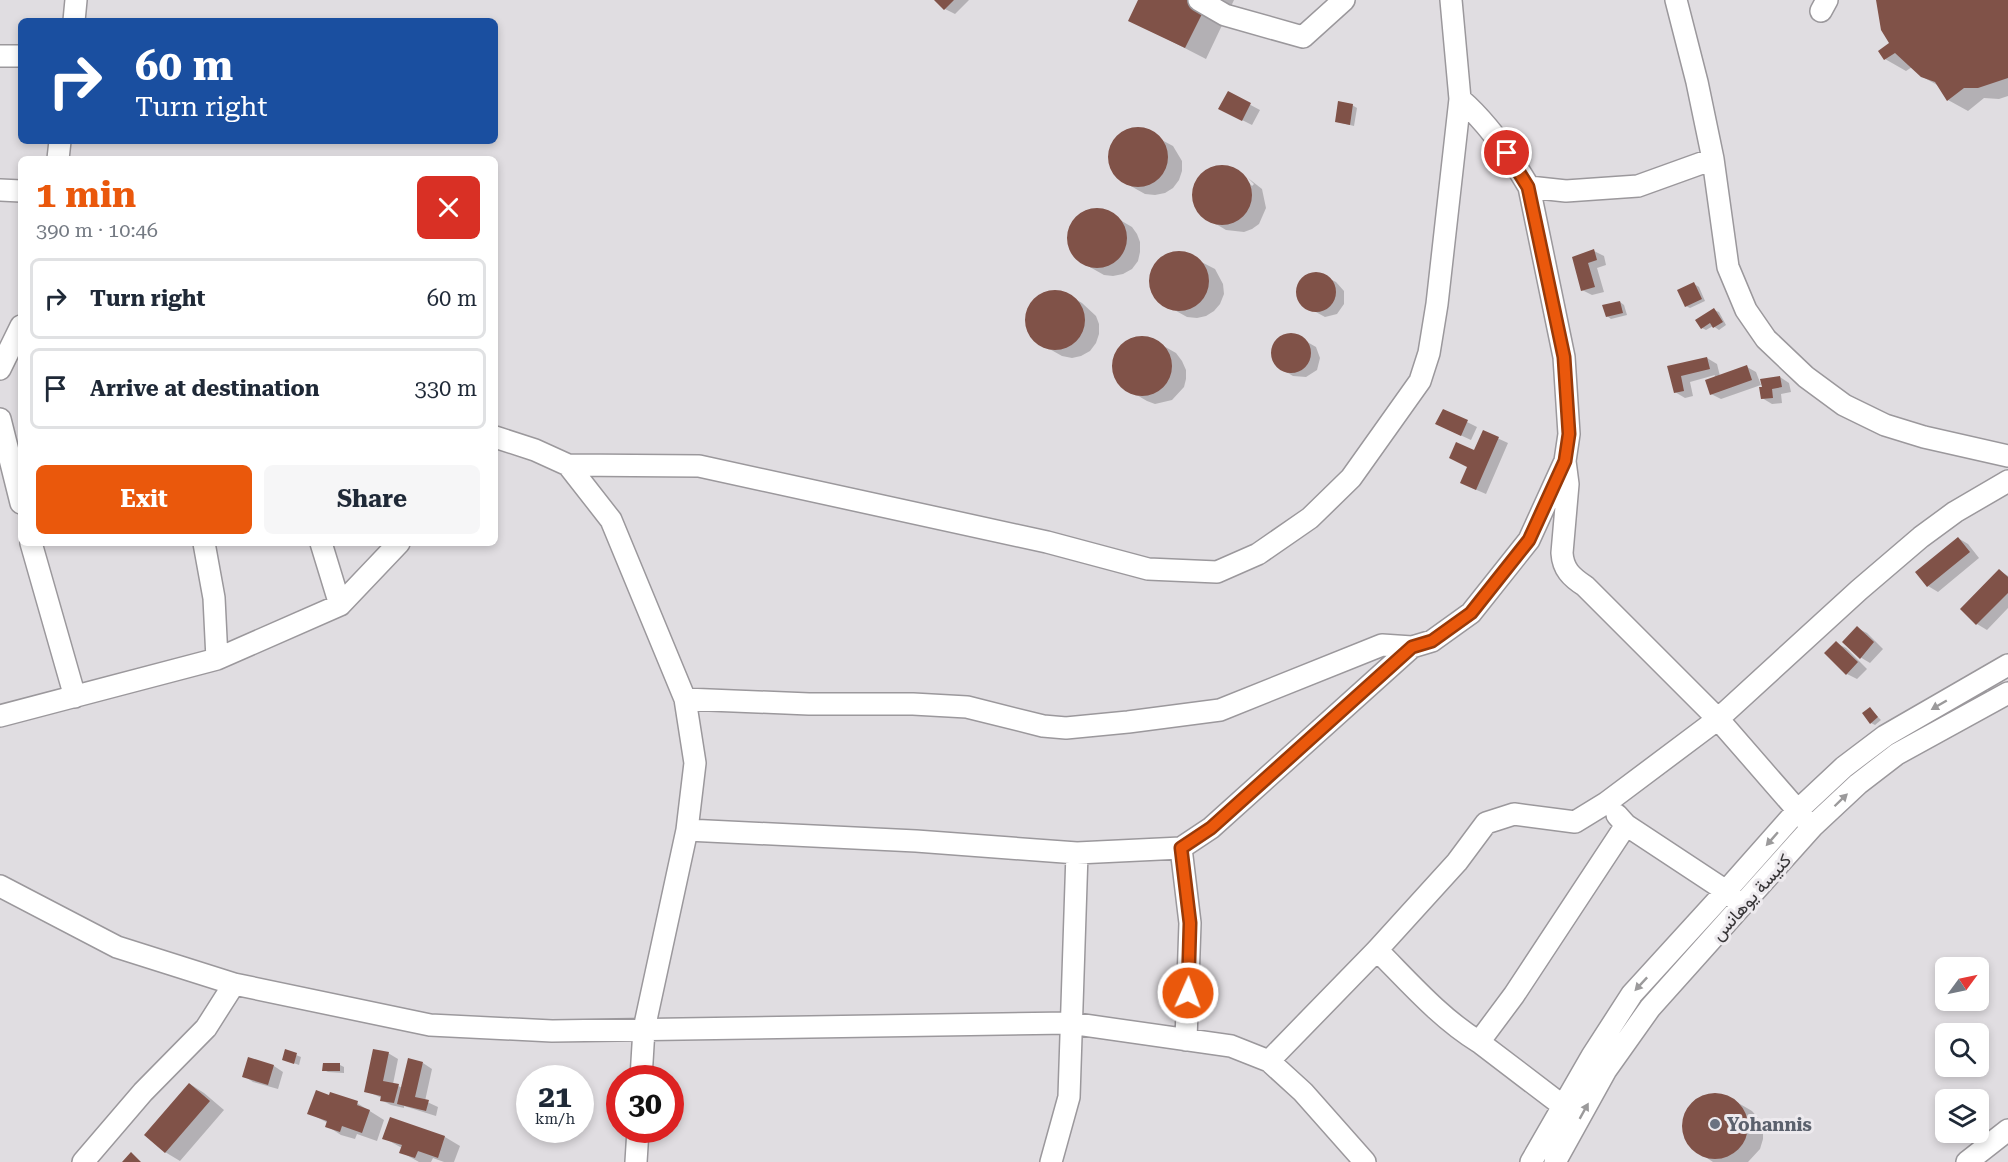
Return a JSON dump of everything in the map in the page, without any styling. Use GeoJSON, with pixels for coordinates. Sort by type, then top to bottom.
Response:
{"type":"FeatureCollection","features":[{"type":"Feature","properties":{"kind":"street"},"geometry":{"type":"LineString","coordinates":[[74,18],[76,0]]}},
{"type":"Feature","properties":{"kind":"street"},"geometry":{"type":"LineString","coordinates":[[1199,0],[1225,15],[1303,37],[1344,0]]}},
{"type":"Feature","properties":{"kind":"street"},"geometry":{"type":"LineString","coordinates":[[498,438],[535,450],[568,465],[699,466],[1047,542],[1148,569],[1217,572],[1258,554],[1310,518],[1351,478],[1420,381],[1429,353],[1437,304],[1460,99],[1450,0]]}},
{"type":"Feature","properties":{"kind":"street"},"geometry":{"type":"LineString","coordinates":[[1676,0],[1697,82],[1713,159],[1728,267],[1746,310],[1766,339],[1815,384],[1844,405],[1885,425],[1924,437],[2008,456]]}},
{"type":"Feature","properties":{"kind":"street"},"geometry":{"type":"LineString","coordinates":[[0,56],[18,56]]}},
{"type":"Feature","properties":{"kind":"street"},"geometry":{"type":"LineString","coordinates":[[1460,99],[1475,112],[1516,166],[1528,187],[1564,357],[1569,434],[1565,461],[1568,484],[1562,564],[1718,719],[1797,811],[1813,826]]}},
{"type":"Feature","properties":{"kind":"street"},"geometry":{"type":"LineString","coordinates":[[1528,187],[1566,191],[1638,186],[1713,159]]}},
{"type":"Feature","properties":{"kind":"street"},"geometry":{"type":"LineString","coordinates":[[0,190],[18,191]]}},
{"type":"Feature","properties":{"kind":"street"},"geometry":{"type":"LineString","coordinates":[[0,369],[15,333]]}},
{"type":"Feature","properties":{"kind":"street"},"geometry":{"type":"LineString","coordinates":[[0,419],[18,491]]}},
{"type":"Feature","properties":{"kind":"street"},"geometry":{"type":"LineString","coordinates":[[685,699],[967,707],[1042,726],[1066,728],[1220,710],[1382,645],[1412,647],[1432,641],[1471,613],[1529,540],[1565,461]]}},
{"type":"Feature","properties":{"kind":"street"},"geometry":{"type":"LineString","coordinates":[[568,465],[611,520],[685,699],[695,763],[687,830],[644,1029],[642,1065]]}},
{"type":"Feature","properties":{"kind":"street"},"geometry":{"type":"LineString","coordinates":[[1269,1061],[1377,950],[1457,862],[1486,824],[1514,814],[1575,822],[1606,803],[1718,719],[1859,590],[1921,537],[1955,512],[2006,488]]}},
{"type":"Feature","properties":{"kind":"street"},"geometry":{"type":"LineString","coordinates":[[32,546],[75,697]]}},
{"type":"Feature","properties":{"kind":"street"},"geometry":{"type":"LineString","coordinates":[[205,546],[214,598],[217,659]]}},
{"type":"Feature","properties":{"kind":"street"},"geometry":{"type":"LineString","coordinates":[[322,546],[340,605]]}},
{"type":"Feature","properties":{"kind":"street"},"geometry":{"type":"LineString","coordinates":[[0,716],[217,659],[340,605],[396,546]]}},
{"type":"Feature","properties":{"kind":"street"},"geometry":{"type":"LineString","coordinates":[[687,830],[916,841],[1077,853],[1181,848],[1211,828],[1412,647]]}},
{"type":"Feature","properties":{"kind":"street"},"geometry":{"type":"LineString","coordinates":[[1531,1162],[1592,1056],[1632,994],[1797,811],[1844,767],[1885,736],[2008,665]]}},
{"type":"Feature","properties":{"kind":"street"},"geometry":{"type":"LineString","coordinates":[[1962,691],[1973,711]]}},
{"type":"Feature","properties":{"kind":"street","name":"كنيسة يوهانس"},"geometry":{"type":"LineString","coordinates":[[1555,1162],[1606,1070],[1650,1008],[1813,826],[1858,784],[1898,754],[2008,693]]}},
{"type":"Feature","properties":{"kind":"street"},"geometry":{"type":"LineString","coordinates":[[1606,803],[1626,825],[1726,891],[1743,906]]}},
{"type":"Feature","properties":{"kind":"street"},"geometry":{"type":"LineString","coordinates":[[1479,1042],[1514,995],[1626,825]]}},
{"type":"Feature","properties":{"kind":"street"},"geometry":{"type":"LineString","coordinates":[[1181,848],[1190,923],[1186,1040]]}},
{"type":"Feature","properties":{"kind":"street"},"geometry":{"type":"LineString","coordinates":[[1051,1162],[1069,1096],[1077,853]]}},
{"type":"Feature","properties":{"kind":"street"},"geometry":{"type":"LineString","coordinates":[[0,886],[117,947],[234,984],[430,1025],[552,1031],[1070,1023],[1232,1046],[1269,1061],[1303,1092],[1365,1162]]}},
{"type":"Feature","properties":{"kind":"street"},"geometry":{"type":"LineString","coordinates":[[1377,950],[1461,1031],[1479,1042],[1563,1106]]}},
{"type":"Feature","properties":{"kind":"street"},"geometry":{"type":"LineString","coordinates":[[83,1162],[143,1092],[206,1028],[234,984]]}},
{"type":"Feature","properties":{"kind":"street"},"geometry":{"type":"LineString","coordinates":[[1967,1162],[2008,1130]]}},
{"type":"Feature","properties":{"kind":"street"},"geometry":{"type":"LineString","coordinates":[[636,1162],[637,1143]]}},
{"type":"Feature","properties":{"kind":"building"},"geometry":{"type":"Polygon","coordinates":[[[934,0],[954,0],[944,10],[934,0]]]}},
{"type":"Feature","properties":{"kind":"building"},"geometry":{"type":"Polygon","coordinates":[[[1138,0],[1209,0],[1185,48],[1128,21],[1138,0]]]}},
{"type":"Feature","properties":{"kind":"building"},"geometry":{"type":"Polygon","coordinates":[[[1876,0],[2008,0],[2008,78],[1978,88],[1964,88],[1947,101],[1935,82],[1921,77],[1895,53],[1884,60],[1878,51],[1889,43],[1881,30],[1876,0]]]}},
{"type":"Feature","properties":{"kind":"building"},"geometry":{"type":"Polygon","coordinates":[[[1228,91],[1251,103],[1242,121],[1218,109],[1228,91]]]}},
{"type":"Feature","properties":{"kind":"building"},"geometry":{"type":"Polygon","coordinates":[[[1338,101],[1353,104],[1350,125],[1335,122],[1338,101]]]}},
{"type":"Feature","properties":{"kind":"building"},"geometry":{"type":"Polygon","coordinates":[[[1138,127],[1159,136],[1168,157],[1159,178],[1138,187],[1117,178],[1108,157],[1117,136],[1138,127]]]}},
{"type":"Feature","properties":{"kind":"building"},"geometry":{"type":"Polygon","coordinates":[[[1222,165],[1243,174],[1252,195],[1243,216],[1222,225],[1201,216],[1192,195],[1201,174],[1222,165]]]}},
{"type":"Feature","properties":{"kind":"building"},"geometry":{"type":"Polygon","coordinates":[[[1097,208],[1118,217],[1127,238],[1118,259],[1097,268],[1076,259],[1067,238],[1076,217],[1097,208]]]}},
{"type":"Feature","properties":{"kind":"building"},"geometry":{"type":"Polygon","coordinates":[[[1594,249],[1597,260],[1588,263],[1595,287],[1581,291],[1572,257],[1594,249]]]}},
{"type":"Feature","properties":{"kind":"building"},"geometry":{"type":"Polygon","coordinates":[[[1179,251],[1200,260],[1209,281],[1200,302],[1179,311],[1158,302],[1149,281],[1158,260],[1179,251]]]}},
{"type":"Feature","properties":{"kind":"building"},"geometry":{"type":"Polygon","coordinates":[[[1316,272],[1330,278],[1336,292],[1330,306],[1316,312],[1302,306],[1296,292],[1302,278],[1316,272]]]}},
{"type":"Feature","properties":{"kind":"building"},"geometry":{"type":"Polygon","coordinates":[[[1694,282],[1702,299],[1685,307],[1677,290],[1694,282]]]}},
{"type":"Feature","properties":{"kind":"building"},"geometry":{"type":"Polygon","coordinates":[[[1055,290],[1076,299],[1085,320],[1076,341],[1055,350],[1034,341],[1025,320],[1034,299],[1055,290]]]}},
{"type":"Feature","properties":{"kind":"building"},"geometry":{"type":"Polygon","coordinates":[[[1620,301],[1623,313],[1606,317],[1602,305],[1620,301]]]}},
{"type":"Feature","properties":{"kind":"building"},"geometry":{"type":"Polygon","coordinates":[[[1714,308],[1723,322],[1713,328],[1710,323],[1701,329],[1695,320],[1714,308]]]}},
{"type":"Feature","properties":{"kind":"building"},"geometry":{"type":"Polygon","coordinates":[[[1291,333],[1305,339],[1311,353],[1305,367],[1291,373],[1277,367],[1271,353],[1277,339],[1291,333]]]}},
{"type":"Feature","properties":{"kind":"building"},"geometry":{"type":"Polygon","coordinates":[[[1142,336],[1163,345],[1172,366],[1163,387],[1142,396],[1121,387],[1112,366],[1121,345],[1142,336]]]}},
{"type":"Feature","properties":{"kind":"building"},"geometry":{"type":"Polygon","coordinates":[[[1707,357],[1710,369],[1681,376],[1684,391],[1674,393],[1667,366],[1707,357]]]}},
{"type":"Feature","properties":{"kind":"building"},"geometry":{"type":"Polygon","coordinates":[[[1747,365],[1752,380],[1710,395],[1705,380],[1747,365]]]}},
{"type":"Feature","properties":{"kind":"building"},"geometry":{"type":"Polygon","coordinates":[[[1780,376],[1782,387],[1772,389],[1773,398],[1761,399],[1760,379],[1780,376]]]}},
{"type":"Feature","properties":{"kind":"building"},"geometry":{"type":"Polygon","coordinates":[[[1443,409],[1468,420],[1461,436],[1435,424],[1443,409]]]}},
{"type":"Feature","properties":{"kind":"building"},"geometry":{"type":"Polygon","coordinates":[[[1483,430],[1499,437],[1476,490],[1460,483],[1467,467],[1449,458],[1456,442],[1474,450],[1483,430]]]}},
{"type":"Feature","properties":{"kind":"building"},"geometry":{"type":"Polygon","coordinates":[[[1958,537],[1970,552],[1927,587],[1915,572],[1958,537]]]}},
{"type":"Feature","properties":{"kind":"building"},"geometry":{"type":"Polygon","coordinates":[[[1999,569],[2008,577],[2008,593],[1976,625],[1960,609],[1999,569]]]}},
{"type":"Feature","properties":{"kind":"building"},"geometry":{"type":"Polygon","coordinates":[[[1857,626],[1874,642],[1860,659],[1842,642],[1857,626]]]}},
{"type":"Feature","properties":{"kind":"building"},"geometry":{"type":"Polygon","coordinates":[[[1836,641],[1858,662],[1846,675],[1824,653],[1836,641]]]}},
{"type":"Feature","properties":{"kind":"building"},"geometry":{"type":"Polygon","coordinates":[[[1870,707],[1878,717],[1870,724],[1862,713],[1870,707]]]}},
{"type":"Feature","properties":{"kind":"building"},"geometry":{"type":"Polygon","coordinates":[[[285,1049],[297,1053],[294,1064],[282,1060],[285,1049]]]}},
{"type":"Feature","properties":{"kind":"building"},"geometry":{"type":"Polygon","coordinates":[[[373,1049],[389,1052],[383,1081],[399,1084],[394,1103],[380,1101],[381,1096],[364,1092],[373,1049]]]}},
{"type":"Feature","properties":{"kind":"building"},"geometry":{"type":"Polygon","coordinates":[[[248,1057],[274,1065],[268,1085],[242,1077],[248,1057]]]}},
{"type":"Feature","properties":{"kind":"building"},"geometry":{"type":"Polygon","coordinates":[[[408,1058],[423,1062],[415,1097],[429,1100],[426,1111],[397,1104],[408,1058]]]}},
{"type":"Feature","properties":{"kind":"building"},"geometry":{"type":"Polygon","coordinates":[[[323,1063],[340,1063],[340,1071],[322,1071],[323,1063]]]}},
{"type":"Feature","properties":{"kind":"building"},"geometry":{"type":"Polygon","coordinates":[[[189,1083],[210,1101],[165,1153],[144,1135],[189,1083]]]}},
{"type":"Feature","properties":{"kind":"building"},"geometry":{"type":"Polygon","coordinates":[[[316,1090],[358,1101],[357,1105],[370,1110],[362,1133],[342,1126],[340,1132],[325,1127],[327,1121],[307,1114],[316,1090]]]}},
{"type":"Feature","properties":{"kind":"building","name":"Yohannis"},"geometry":{"type":"Polygon","coordinates":[[[1709,1093],[1721,1093],[1739,1102],[1746,1113],[1748,1126],[1746,1139],[1739,1150],[1728,1157],[1709,1159],[1696,1154],[1687,1145],[1682,1132],[1682,1120],[1687,1107],[1696,1098],[1709,1093]]]}},
{"type":"Feature","properties":{"kind":"building"},"geometry":{"type":"Polygon","coordinates":[[[390,1117],[445,1136],[438,1158],[418,1151],[415,1158],[399,1153],[402,1145],[382,1139],[390,1117]]]}},
{"type":"Feature","properties":{"kind":"building"},"geometry":{"type":"Polygon","coordinates":[[[131,1152],[141,1162],[122,1162],[131,1152]]]}},
{"type":"Feature","properties":{"kind":"place","name":"Yohannis"},"geometry":{"type":"Point","coordinates":[1715,1124]}},
{"type":"Feature","properties":{"kind":"route"},"geometry":{"type":"LineString","coordinates":[[1188,993],[1190,923],[1181,848],[1211,828],[1412,647],[1432,641],[1471,613],[1529,540],[1565,461],[1569,434],[1564,357],[1528,187],[1507,153]]}}]}
